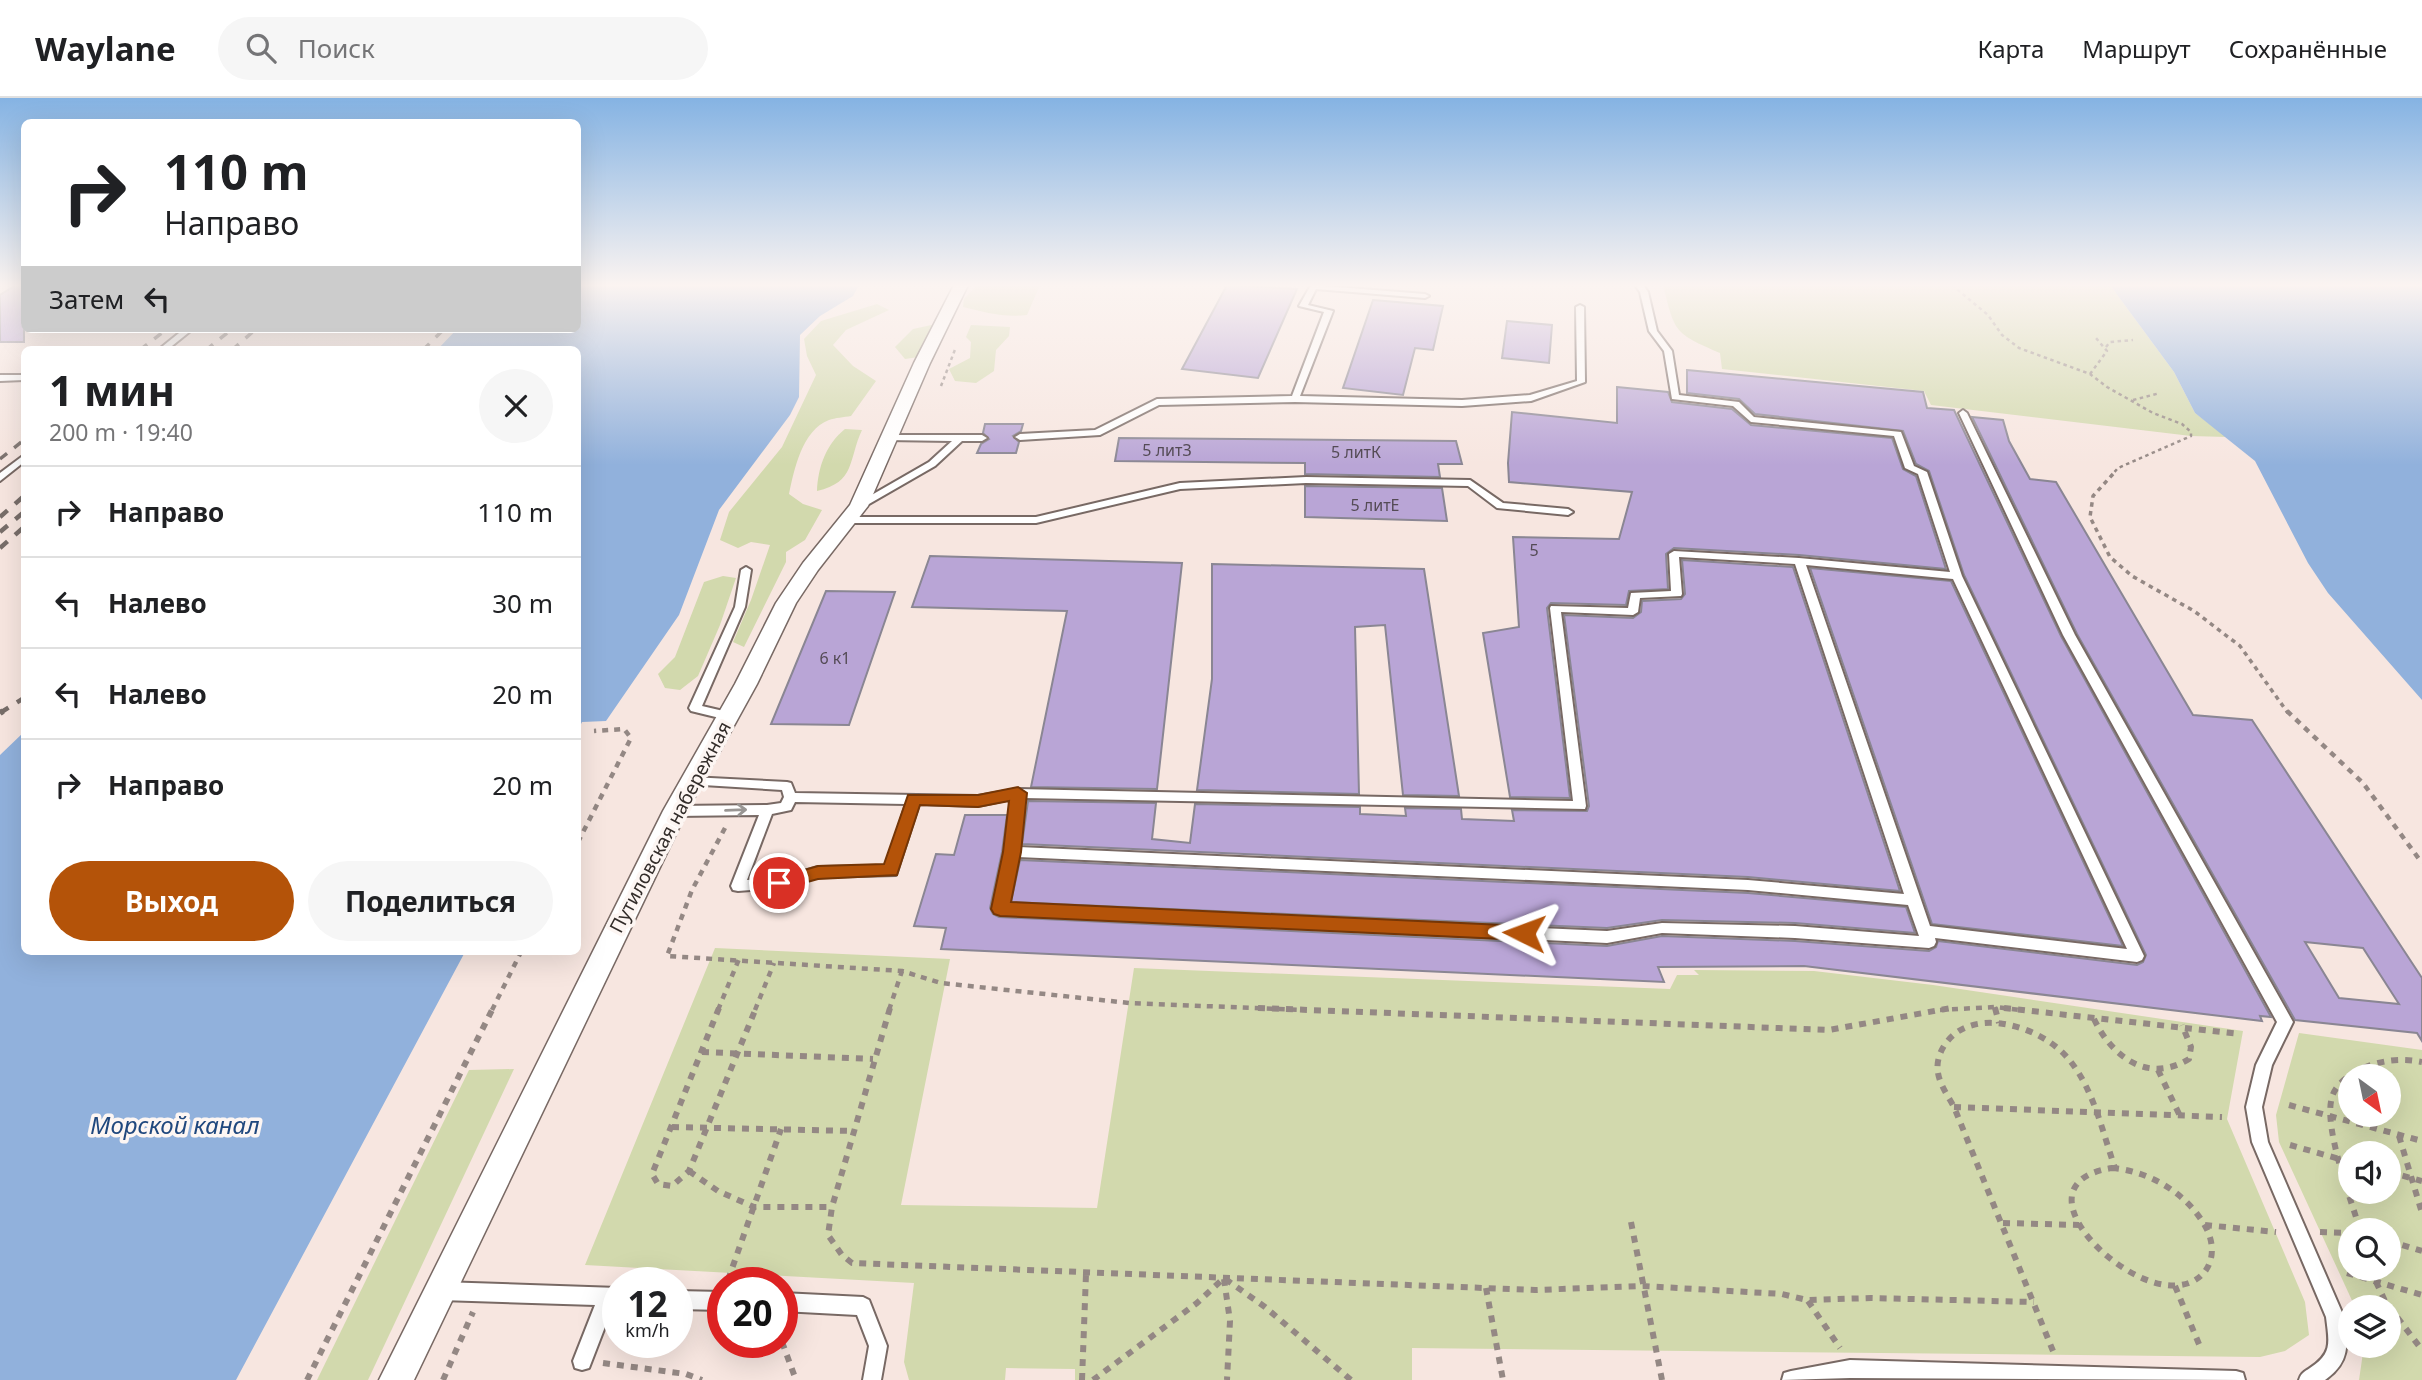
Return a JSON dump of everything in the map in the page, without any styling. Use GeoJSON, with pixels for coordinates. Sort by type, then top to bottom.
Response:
{"type":"FeatureCollection","features":[{"type":"Feature","properties":{"kind":"street","name":"Путиловская набережная"},"geometry":{"type":"LineString","coordinates":[[396,1380],[675,811],[786,603],[810,567],[853,513],[933,345]]}},
{"type":"Feature","properties":{"kind":"lane"},"geometry":{"type":"LineString","coordinates":[[1295,399],[1316,345]]}},
{"type":"Feature","properties":{"kind":"lane"},"geometry":{"type":"LineString","coordinates":[[1020,437],[1097,433],[1157,402],[1295,399],[1462,403],[1531,398],[1581,382],[1581,345]]}},
{"type":"Feature","properties":{"kind":"lane"},"geometry":{"type":"LineString","coordinates":[[1663,345],[1668,351],[1675,397],[1736,404],[1751,419],[1898,434],[1910,468],[1922,472],[1957,576],[2137,956],[1924,931]]}},
{"type":"Feature","properties":{"kind":"lane"},"geometry":{"type":"LineString","coordinates":[[0,378],[21,378]]}},
{"type":"Feature","properties":{"kind":"lane"},"geometry":{"type":"LineString","coordinates":[[1963,413],[2069,635],[2285,1022],[2264,1065],[2254,1107],[2260,1142],[2334,1317],[2339,1348],[2330,1367],[2308,1380]]}},
{"type":"Feature","properties":{"kind":"lane"},"geometry":{"type":"LineString","coordinates":[[889,438],[982,438]]}},
{"type":"Feature","properties":{"kind":"lane"},"geometry":{"type":"LineString","coordinates":[[853,513],[932,464],[960,438]]}},
{"type":"Feature","properties":{"kind":"lane"},"geometry":{"type":"LineString","coordinates":[[0,478],[21,460]]}},
{"type":"Feature","properties":{"kind":"lane"},"geometry":{"type":"LineString","coordinates":[[853,513],[1037,520],[1180,486],[1306,480],[1470,483],[1500,506],[1567,512]]}},
{"type":"Feature","properties":{"kind":"lane"},"geometry":{"type":"LineString","coordinates":[[790,797],[978,801],[1018,793],[1580,806],[1555,608],[1633,612],[1635,595],[1677,594],[1674,554],[1799,561],[1957,576]]}},
{"type":"Feature","properties":{"kind":"lane"},"geometry":{"type":"LineString","coordinates":[[1018,793],[1012,852],[1000,909],[1607,937],[1662,928],[1796,932],[1928,942],[1799,561]]}},
{"type":"Feature","properties":{"kind":"lane"},"geometry":{"type":"LineString","coordinates":[[728,716],[695,708],[740,607],[746,570]]}},
{"type":"Feature","properties":{"kind":"lane"},"geometry":{"type":"LineString","coordinates":[[675,811],[767,810],[786,807],[790,797],[787,786],[691,781]]}},
{"type":"Feature","properties":{"kind":"lane"},"geometry":{"type":"LineString","coordinates":[[767,810],[738,887],[779,883],[818,872],[891,871],[914,799]]}},
{"type":"Feature","properties":{"kind":"lane"},"geometry":{"type":"LineString","coordinates":[[1012,852],[1748,885],[1913,901]]}},
{"type":"Feature","properties":{"kind":"lane"},"geometry":{"type":"LineString","coordinates":[[438,1291],[602,1297]]}},
{"type":"Feature","properties":{"kind":"lane"},"geometry":{"type":"LineString","coordinates":[[798,1303],[863,1306],[878,1346],[872,1380]]}},
{"type":"Feature","properties":{"kind":"lane"},"geometry":{"type":"LineString","coordinates":[[582,1361],[602,1320]]}},
{"type":"Feature","properties":{"kind":"lane"},"geometry":{"type":"LineString","coordinates":[[1791,1380],[1850,1369],[2011,1378],[2064,1374],[2236,1380]]}},
{"type":"Feature","properties":{"kind":"path"},"geometry":{"type":"LineString","coordinates":[[2015,345],[2090,374],[2107,387],[2153,413],[2182,424],[2192,433],[2176,445],[2118,468],[2093,496],[2090,517],[2110,557],[2132,576],[2202,616],[2240,646],[2281,706],[2363,783],[2422,863]]}},
{"type":"Feature","properties":{"kind":"path"},"geometry":{"type":"LineString","coordinates":[[2090,374],[2107,351],[2104,345]]}},
{"type":"Feature","properties":{"kind":"path"},"geometry":{"type":"LineString","coordinates":[[2132,400],[2160,393]]}},
{"type":"Feature","properties":{"kind":"path"},"geometry":{"type":"LineString","coordinates":[[581,836],[631,738],[624,729],[594,731]]}},
{"type":"Feature","properties":{"kind":"path"},"geometry":{"type":"LineString","coordinates":[[735,811],[692,890],[667,956],[902,971],[942,983],[1129,1003],[1829,1030],[1949,1008],[1995,1007],[2093,1019],[2182,1025],[2239,1034]]}},
{"type":"Feature","properties":{"kind":"path"},"geometry":{"type":"LineString","coordinates":[[307,1380],[520,955]]}},
{"type":"Feature","properties":{"kind":"path"},"geometry":{"type":"LineString","coordinates":[[739,959],[652,1174],[658,1184],[672,1186],[689,1171],[774,963]]}},
{"type":"Feature","properties":{"kind":"path"},"geometry":{"type":"LineString","coordinates":[[902,971],[873,1059],[832,1207],[828,1235],[842,1255],[852,1263],[1535,1290],[1643,1286],[1782,1294],[1807,1300],[1871,1298],[2034,1302]]}},
{"type":"Feature","properties":{"kind":"path"},"geometry":{"type":"LineString","coordinates":[[1995,1007],[1998,1023]]}},
{"type":"Feature","properties":{"kind":"path"},"geometry":{"type":"LineString","coordinates":[[2093,1019],[2108,1045],[2125,1058],[2158,1070],[2179,1067],[2189,1059],[2191,1047],[2182,1025]]}},
{"type":"Feature","properties":{"kind":"path"},"geometry":{"type":"LineString","coordinates":[[2064,1374],[1954,1107],[1938,1077],[1937,1059],[1947,1037],[1970,1023],[1998,1023],[2043,1040],[2064,1054],[2080,1079],[2115,1168]]}},
{"type":"Feature","properties":{"kind":"path"},"geometry":{"type":"LineString","coordinates":[[702,1052],[873,1059]]}},
{"type":"Feature","properties":{"kind":"path"},"geometry":{"type":"LineString","coordinates":[[2338,1148],[2329,1116],[2332,1095],[2346,1077],[2368,1065],[2390,1059],[2422,1062]]}},
{"type":"Feature","properties":{"kind":"path"},"geometry":{"type":"LineString","coordinates":[[2158,1070],[2180,1116]]}},
{"type":"Feature","properties":{"kind":"path"},"geometry":{"type":"LineString","coordinates":[[2289,1105],[2422,1141]]}},
{"type":"Feature","properties":{"kind":"path"},"geometry":{"type":"LineString","coordinates":[[1954,1107],[2222,1117]]}},
{"type":"Feature","properties":{"kind":"path"},"geometry":{"type":"LineString","coordinates":[[672,1127],[854,1131]]}},
{"type":"Feature","properties":{"kind":"path"},"geometry":{"type":"LineString","coordinates":[[733,1267],[781,1129]]}},
{"type":"Feature","properties":{"kind":"path"},"geometry":{"type":"LineString","coordinates":[[2398,1135],[2422,1213]]}},
{"type":"Feature","properties":{"kind":"path"},"geometry":{"type":"LineString","coordinates":[[2291,1145],[2338,1158]]}},
{"type":"Feature","properties":{"kind":"path"},"geometry":{"type":"LineString","coordinates":[[2115,1168],[2144,1175],[2172,1191],[2190,1207],[2205,1225],[2214,1255],[2209,1272],[2195,1282],[2175,1286],[2151,1282],[2126,1271],[2094,1246],[2079,1225],[2072,1204],[2075,1186],[2086,1174],[2115,1168]]}},
{"type":"Feature","properties":{"kind":"path"},"geometry":{"type":"LineString","coordinates":[[689,1171],[718,1191],[754,1207],[832,1207]]}},
{"type":"Feature","properties":{"kind":"path"},"geometry":{"type":"LineString","coordinates":[[2401,1175],[2422,1181]]}},
{"type":"Feature","properties":{"kind":"path"},"geometry":{"type":"LineString","coordinates":[[1631,1222],[1662,1380]]}},
{"type":"Feature","properties":{"kind":"path"},"geometry":{"type":"LineString","coordinates":[[2002,1223],[2079,1225]]}},
{"type":"Feature","properties":{"kind":"path"},"geometry":{"type":"LineString","coordinates":[[2205,1225],[2266,1231]]}},
{"type":"Feature","properties":{"kind":"path"},"geometry":{"type":"LineString","coordinates":[[2329,1232],[2338,1232]]}},
{"type":"Feature","properties":{"kind":"path"},"geometry":{"type":"LineString","coordinates":[[2401,1245],[2422,1251]]}},
{"type":"Feature","properties":{"kind":"path"},"geometry":{"type":"LineString","coordinates":[[1082,1380],[1086,1273]]}},
{"type":"Feature","properties":{"kind":"path"},"geometry":{"type":"LineString","coordinates":[[1093,1380],[1197,1303],[1224,1279]]}},
{"type":"Feature","properties":{"kind":"path"},"geometry":{"type":"LineString","coordinates":[[1224,1279],[1230,1321],[1227,1380]]}},
{"type":"Feature","properties":{"kind":"path"},"geometry":{"type":"LineString","coordinates":[[1224,1279],[1265,1307],[1351,1380]]}},
{"type":"Feature","properties":{"kind":"path"},"geometry":{"type":"LineString","coordinates":[[2373,1281],[2422,1295]]}},
{"type":"Feature","properties":{"kind":"path"},"geometry":{"type":"LineString","coordinates":[[2373,1281],[2422,1350]]}},
{"type":"Feature","properties":{"kind":"path"},"geometry":{"type":"LineString","coordinates":[[2175,1286],[2202,1349]]}},
{"type":"Feature","properties":{"kind":"path"},"geometry":{"type":"LineString","coordinates":[[1486,1288],[1503,1380]]}},
{"type":"Feature","properties":{"kind":"path"},"geometry":{"type":"LineString","coordinates":[[443,1380],[482,1292]]}},
{"type":"Feature","properties":{"kind":"path"},"geometry":{"type":"LineString","coordinates":[[1807,1300],[1836,1339],[1850,1369]]}},
{"type":"Feature","properties":{"kind":"path"},"geometry":{"type":"LineString","coordinates":[[788,1358],[796,1380]]}},
{"type":"Feature","properties":{"kind":"path"},"geometry":{"type":"LineString","coordinates":[[582,1361],[686,1374],[702,1380]]}},
{"type":"Feature","properties":{"kind":"green space"},"geometry":{"type":"Polygon","coordinates":[[[805,345],[833,345],[853,366],[876,381],[851,416],[831,419],[820,425],[806,441],[789,494],[803,504],[822,510],[805,540],[786,552],[786,562],[744,647],[733,642],[770,545],[751,542],[738,548],[720,540],[729,512],[782,447],[816,375],[805,345]]]}},
{"type":"Feature","properties":{"kind":"green space"},"geometry":{"type":"Polygon","coordinates":[[[925,345],[919,357],[905,359],[895,347],[925,345]]]}},
{"type":"Feature","properties":{"kind":"green space"},"geometry":{"type":"Polygon","coordinates":[[[971,345],[1001,345],[996,350],[994,371],[976,383],[955,381],[949,369],[970,358],[971,345]]]}},
{"type":"Feature","properties":{"kind":"green space"},"geometry":{"type":"Polygon","coordinates":[[[1702,345],[2154,345],[2174,372],[2195,413],[2227,437],[2191,436],[1931,405],[1924,391],[1722,369],[1720,353],[1702,345]]]}},
{"type":"Feature","properties":{"kind":"green space"},"geometry":{"type":"Polygon","coordinates":[[[845,429],[862,430],[849,468],[839,482],[817,491],[824,457],[845,429]]]}},
{"type":"Feature","properties":{"kind":"green space"},"geometry":{"type":"Polygon","coordinates":[[[723,576],[736,578],[698,676],[680,690],[665,688],[658,674],[675,657],[704,582],[723,576]]]}},
{"type":"Feature","properties":{"kind":"green space"},"geometry":{"type":"Polygon","coordinates":[[[715,948],[950,959],[901,1205],[1097,1208],[1134,968],[1670,989],[1677,975],[1699,975],[1694,970],[1814,971],[1933,985],[2243,1031],[2227,1119],[2305,1302],[2309,1335],[2285,1351],[2260,1357],[1412,1348],[1412,1380],[1075,1380],[1075,1369],[1006,1368],[1005,1380],[909,1380],[904,1362],[914,1283],[798,1277],[798,1267],[707,1267],[707,1272],[693,1271],[693,1267],[585,1265],[715,948]]]}},
{"type":"Feature","properties":{"kind":"green space"},"geometry":{"type":"Polygon","coordinates":[[[2299,1033],[2422,1050],[2422,1380],[2359,1380],[2362,1358],[2401,1358],[2401,1295],[2349,1295],[2343,1281],[2401,1281],[2401,1218],[2338,1218],[2338,1270],[2279,1142],[2276,1115],[2299,1033]]]}},
{"type":"Feature","properties":{"kind":"green space"},"geometry":{"type":"Polygon","coordinates":[[[514,1069],[368,1380],[317,1380],[469,1070],[514,1069]]]}},
{"type":"Feature","properties":{"kind":"water"},"geometry":{"type":"Polygon","coordinates":[[[800,345],[799,397],[790,415],[719,510],[679,615],[606,721],[581,724],[581,346],[441,346],[800,345]]]}},
{"type":"Feature","properties":{"kind":"water"},"geometry":{"type":"Polygon","coordinates":[[[2154,345],[2422,345],[2422,700],[2328,593],[2308,563],[2255,461],[2195,413],[2174,372],[2154,345]]]}},
{"type":"Feature","properties":{"kind":"water","name":"Морской канал"},"geometry":{"type":"Polygon","coordinates":[[[21,735],[21,955],[463,955],[236,1380],[0,1380],[0,755],[21,735]]]}},
{"type":"Feature","properties":{"kind":"building"},"geometry":{"type":"Polygon","coordinates":[[[1195,345],[1273,345],[1258,378],[1182,369],[1195,345]]]}},
{"type":"Feature","properties":{"kind":"building"},"geometry":{"type":"Polygon","coordinates":[[[1358,345],[1434,345],[1433,350],[1415,348],[1403,395],[1343,388],[1358,345]]]}},
{"type":"Feature","properties":{"kind":"building"},"geometry":{"type":"Polygon","coordinates":[[[1504,345],[1550,345],[1549,363],[1502,358],[1504,345]]]}},
{"type":"Feature","properties":{"kind":"building"},"geometry":{"type":"Polygon","coordinates":[[[1687,370],[1923,392],[1927,408],[1954,410],[2061,636],[2271,1017],[2260,1016],[2262,1021],[1804,966],[1658,967],[1664,982],[941,949],[946,928],[914,926],[936,854],[954,855],[965,815],[1007,815],[990,908],[993,914],[999,917],[1607,946],[1662,936],[1795,941],[1929,951],[1936,947],[1938,941],[2137,965],[2143,962],[2146,955],[1964,575],[1929,471],[1916,464],[1903,431],[1755,414],[1739,399],[1687,393],[1687,370]]]}},
{"type":"Feature","properties":{"kind":"building"},"geometry":{"type":"Polygon","coordinates":[[[1617,387],[1668,392],[1672,402],[1732,409],[1751,425],[1892,438],[1903,469],[1916,476],[1946,569],[1799,555],[1674,548],[1666,554],[1668,589],[1629,591],[1626,605],[1551,603],[1547,608],[1570,798],[1510,797],[1483,633],[1519,627],[1513,537],[1619,539],[1632,492],[1509,482],[1512,412],[1617,423],[1617,387]]]}},
{"type":"Feature","properties":{"kind":"building"},"geometry":{"type":"Polygon","coordinates":[[[1972,417],[2003,420],[2009,441],[2030,479],[2056,482],[2193,715],[2252,720],[2422,978],[2422,1041],[2417,1033],[2295,1020],[2077,634],[1972,417]],[[2305,942],[2339,998],[2399,1004],[2363,948],[2305,942]]]}},
{"type":"Feature","properties":{"kind":"building"},"geometry":{"type":"Polygon","coordinates":[[[985,424],[1023,424],[1021,431],[1013,436],[1019,442],[1016,453],[977,453],[981,444],[989,439],[983,433],[985,424]]]}},
{"type":"Feature","properties":{"kind":"building"},"geometry":{"type":"Polygon","coordinates":[[[1119,438],[1456,441],[1462,464],[1438,464],[1440,477],[1305,474],[1305,463],[1115,461],[1119,438]]]}},
{"type":"Feature","properties":{"kind":"building"},"geometry":{"type":"Polygon","coordinates":[[[1305,486],[1442,488],[1447,521],[1305,517],[1305,486]]]}},
{"type":"Feature","properties":{"kind":"building"},"geometry":{"type":"Polygon","coordinates":[[[930,556],[1182,563],[1157,789],[1031,787],[1067,611],[912,607],[930,556]]]}},
{"type":"Feature","properties":{"kind":"building"},"geometry":{"type":"Polygon","coordinates":[[[1682,560],[1793,567],[1900,891],[1748,877],[1022,844],[1028,801],[1156,803],[1152,839],[1190,843],[1195,804],[1360,807],[1360,814],[1406,816],[1405,808],[1461,809],[1462,819],[1514,821],[1512,810],[1587,811],[1589,806],[1564,615],[1633,618],[1641,612],[1642,601],[1681,599],[1685,594],[1682,560]]]}},
{"type":"Feature","properties":{"kind":"building"},"geometry":{"type":"Polygon","coordinates":[[[1212,564],[1424,569],[1459,796],[1403,795],[1385,625],[1355,627],[1359,794],[1197,790],[1212,679],[1212,564]]]}},
{"type":"Feature","properties":{"kind":"building"},"geometry":{"type":"Polygon","coordinates":[[[1810,568],[1951,581],[2123,946],[1932,924],[1810,568]]]}},
{"type":"Feature","properties":{"kind":"building"},"geometry":{"type":"Polygon","coordinates":[[[826,591],[895,592],[849,725],[771,724],[826,591]]]}},
{"type":"Feature","properties":{"kind":"building"},"geometry":{"type":"Polygon","coordinates":[[[1020,860],[1748,893],[1906,907],[1915,933],[1795,923],[1662,920],[1607,928],[1011,902],[1020,860]]]}},
{"type":"Feature","properties":{"kind":"railway"},"geometry":{"type":"LineString","coordinates":[[0,459],[21,442]]}},
{"type":"Feature","properties":{"kind":"railway"},"geometry":{"type":"LineString","coordinates":[[0,517],[21,499]]}},
{"type":"Feature","properties":{"kind":"railway"},"geometry":{"type":"LineString","coordinates":[[0,532],[21,514]]}},
{"type":"Feature","properties":{"kind":"railway"},"geometry":{"type":"LineString","coordinates":[[0,548],[21,530]]}},
{"type":"Feature","properties":{"kind":"railway"},"geometry":{"type":"LineString","coordinates":[[3,711],[0,713],[21,700]]}},
{"type":"Feature","properties":{"kind":"route"},"geometry":{"type":"LineString","coordinates":[[779,883],[818,872],[891,871],[914,799],[978,801],[1018,793],[1012,852],[1000,909],[1524,933]]}}]}
